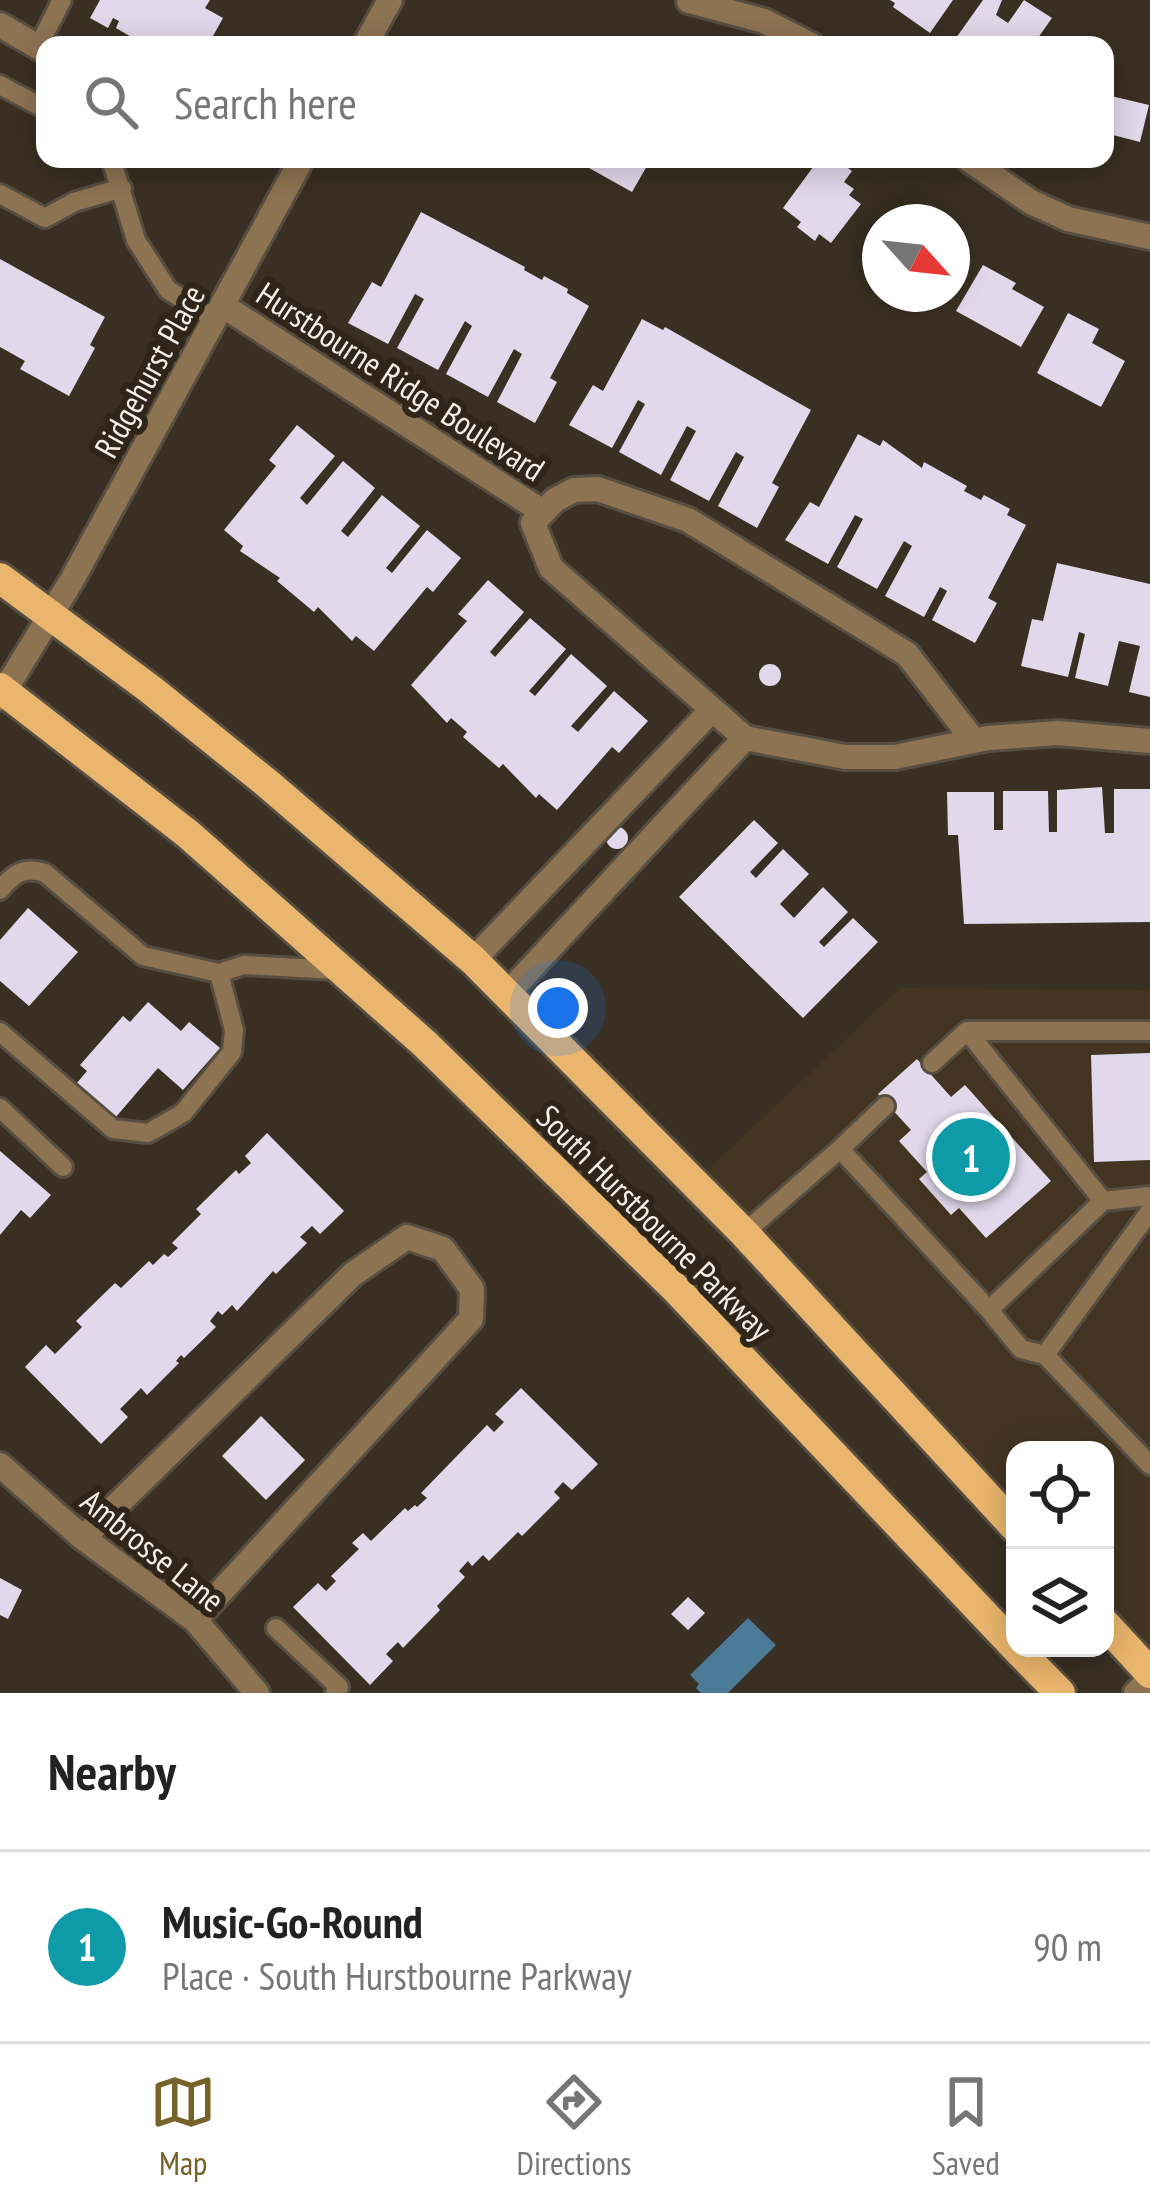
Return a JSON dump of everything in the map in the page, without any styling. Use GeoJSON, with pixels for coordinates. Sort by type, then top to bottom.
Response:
{"type":"FeatureCollection","features":[{"type":"Feature","properties":{"kind":"main road","name":"South Hurstbourne Parkway"},"geometry":{"type":"LineString","coordinates":[[0,578],[268,784],[473,960],[744,1233],[1006,1517]]}},
{"type":"Feature","properties":{"kind":"main road","name":"South Hurstbourne Parkway"},"geometry":{"type":"LineString","coordinates":[[1,692],[188,834],[343,970],[675,1288],[1006,1636]]}},
{"type":"Feature","properties":{"kind":"main road"},"geometry":{"type":"LineString","coordinates":[[1114,1634],[1150,1676]]}},
{"type":"Feature","properties":{"kind":"main road","name":"South Hurstbourne Parkway"},"geometry":{"type":"LineString","coordinates":[[1026,1657],[1060,1693]]}},
{"type":"Feature","properties":{"kind":"street"},"geometry":{"type":"LineString","coordinates":[[370,36],[389,0]]}},
{"type":"Feature","properties":{"kind":"street"},"geometry":{"type":"LineString","coordinates":[[689,1],[764,21],[793,36]]}},
{"type":"Feature","properties":{"kind":"street"},"geometry":{"type":"LineString","coordinates":[[0,25],[36,46]]}},
{"type":"Feature","properties":{"kind":"street","name":"Ridgehurst Place"},"geometry":{"type":"LineString","coordinates":[[1,692],[72,580],[297,168]]}},
{"type":"Feature","properties":{"kind":"street"},"geometry":{"type":"LineString","coordinates":[[981,168],[1049,210],[1150,237]]}},
{"type":"Feature","properties":{"kind":"street","name":"Hurstbourne Ridge Boulevard"},"geometry":{"type":"LineString","coordinates":[[219,312],[543,512]]}},
{"type":"Feature","properties":{"kind":"street","name":"Hurstbourne Ridge Boulevard"},"geometry":{"type":"LineString","coordinates":[[974,741],[907,654],[688,520],[598,489],[574,490],[555,500],[532,523],[550,568],[746,738],[844,757],[895,757],[974,741],[1058,733],[1150,741]]}},
{"type":"Feature","properties":{"kind":"street"},"geometry":{"type":"LineString","coordinates":[[473,960],[711,711]]}},
{"type":"Feature","properties":{"kind":"street"},"geometry":{"type":"LineString","coordinates":[[507,994],[746,738]]}},
{"type":"Feature","properties":{"kind":"street"},"geometry":{"type":"LineString","coordinates":[[83,1538],[353,1274],[407,1237],[443,1249],[472,1289],[471,1318],[195,1620]]}},
{"type":"Feature","properties":{"kind":"street","name":"Ambrosse Lane"},"geometry":{"type":"LineString","coordinates":[[0,1465],[83,1538],[195,1620],[257,1693]]}},
{"type":"Feature","properties":{"kind":"street"},"geometry":{"type":"LineString","coordinates":[[1136,1693],[1150,1676]]}},
{"type":"Feature","properties":{"kind":"lane"},"geometry":{"type":"LineString","coordinates":[[47,36],[62,0]]}},
{"type":"Feature","properties":{"kind":"lane"},"geometry":{"type":"LineString","coordinates":[[0,85],[36,105]]}},
{"type":"Feature","properties":{"kind":"lane"},"geometry":{"type":"LineString","coordinates":[[114,168],[136,240],[168,290],[219,312]]}},
{"type":"Feature","properties":{"kind":"lane"},"geometry":{"type":"LineString","coordinates":[[0,194],[45,218],[74,202],[122,188]]}},
{"type":"Feature","properties":{"kind":"lane"},"geometry":{"type":"LineString","coordinates":[[0,890],[13,874],[34,869],[45,873],[143,956],[219,973],[244,964],[343,970]]}},
{"type":"Feature","properties":{"kind":"lane"},"geometry":{"type":"LineString","coordinates":[[0,1031],[112,1129],[148,1133],[184,1113],[232,1052],[234,1030],[219,973]]}},
{"type":"Feature","properties":{"kind":"lane"},"geometry":{"type":"LineString","coordinates":[[932,1063],[967,1030],[1150,1031]]}},
{"type":"Feature","properties":{"kind":"lane"},"geometry":{"type":"LineString","coordinates":[[967,1030],[1103,1201]]}},
{"type":"Feature","properties":{"kind":"lane"},"geometry":{"type":"LineString","coordinates":[[744,1233],[886,1106]]}},
{"type":"Feature","properties":{"kind":"lane"},"geometry":{"type":"LineString","coordinates":[[0,1108],[63,1167]]}},
{"type":"Feature","properties":{"kind":"lane"},"geometry":{"type":"LineString","coordinates":[[840,1149],[1021,1349],[1045,1354],[1150,1465]]}},
{"type":"Feature","properties":{"kind":"lane"},"geometry":{"type":"LineString","coordinates":[[989,1310],[1103,1201],[1150,1196]]}},
{"type":"Feature","properties":{"kind":"lane"},"geometry":{"type":"LineString","coordinates":[[1045,1354],[1150,1211]]}},
{"type":"Feature","properties":{"kind":"lane"},"geometry":{"type":"LineString","coordinates":[[276,1628],[339,1687],[335,1693]]}},
{"type":"Feature","properties":{"kind":"shaded area"},"geometry":{"type":"Polygon","coordinates":[[[900,988],[1150,990],[1150,1673],[1114,1634],[1114,1441],[1006,1441],[1006,1517],[695,1182],[900,988]]]}},
{"type":"Feature","properties":{"kind":"water"},"geometry":{"type":"Polygon","coordinates":[[[748,1618],[776,1645],[728,1693],[701,1693],[690,1675],[748,1618]]]}},
{"type":"Feature","properties":{"kind":"building"},"geometry":{"type":"Polygon","coordinates":[[[100,0],[210,0],[205,8],[223,18],[213,36],[130,36],[116,28],[119,21],[113,18],[108,28],[90,18],[100,0]]]}},
{"type":"Feature","properties":{"kind":"building"},"geometry":{"type":"Polygon","coordinates":[[[890,0],[953,0],[930,33],[890,0]]]}},
{"type":"Feature","properties":{"kind":"building"},"geometry":{"type":"Polygon","coordinates":[[[983,0],[1002,0],[996,15],[1008,23],[1024,0],[1052,18],[1039,36],[957,36],[983,0]]]}},
{"type":"Feature","properties":{"kind":"building"},"geometry":{"type":"Polygon","coordinates":[[[1114,97],[1149,105],[1140,142],[1114,135],[1114,97]]]}},
{"type":"Feature","properties":{"kind":"building"},"geometry":{"type":"Polygon","coordinates":[[[589,168],[646,168],[632,192],[589,168]]]}},
{"type":"Feature","properties":{"kind":"building"},"geometry":{"type":"Polygon","coordinates":[[[812,168],[852,171],[844,182],[854,189],[849,195],[861,204],[831,243],[819,234],[815,241],[783,208],[812,168]]]}},
{"type":"Feature","properties":{"kind":"building"},"geometry":{"type":"Polygon","coordinates":[[[421,212],[542,280],[544,276],[568,289],[567,293],[589,306],[550,378],[557,382],[535,423],[497,402],[522,354],[514,349],[488,397],[446,374],[472,326],[465,321],[438,370],[397,348],[424,299],[415,294],[388,344],[348,323],[372,282],[381,287],[421,212]]]}},
{"type":"Feature","properties":{"kind":"building"},"geometry":{"type":"Polygon","coordinates":[[[0,259],[105,317],[90,345],[95,348],[69,396],[20,369],[25,361],[0,347],[0,259]]]}},
{"type":"Feature","properties":{"kind":"building"},"geometry":{"type":"Polygon","coordinates":[[[983,265],[1016,283],[1012,289],[1044,307],[1021,347],[958,312],[970,312],[970,287],[983,265]]]}},
{"type":"Feature","properties":{"kind":"building"},"geometry":{"type":"Polygon","coordinates":[[[1068,313],[1099,329],[1092,343],[1125,361],[1101,407],[1037,373],[1068,313]]]}},
{"type":"Feature","properties":{"kind":"building"},"geometry":{"type":"Polygon","coordinates":[[[642,319],[665,327],[811,410],[772,483],[779,487],[757,528],[718,506],[744,457],[736,452],[709,501],[670,480],[696,431],[687,426],[661,475],[619,452],[645,404],[638,400],[612,448],[569,425],[593,385],[603,391],[642,319]]]}},
{"type":"Feature","properties":{"kind":"building"},"geometry":{"type":"Polygon","coordinates":[[[297,425],[335,456],[300,498],[307,505],[343,461],[375,488],[341,531],[348,537],[382,495],[420,526],[386,568],[392,573],[427,530],[461,558],[433,592],[427,587],[374,651],[356,636],[352,641],[318,607],[314,612],[277,581],[280,578],[240,551],[243,546],[224,530],[276,466],[269,460],[297,425]]]}},
{"type":"Feature","properties":{"kind":"building"},"geometry":{"type":"Polygon","coordinates":[[[858,434],[880,446],[883,440],[922,468],[924,462],[967,486],[964,491],[1010,509],[1007,515],[1026,525],[988,598],[997,603],[975,643],[932,620],[947,591],[940,587],[924,617],[885,596],[912,546],[904,541],[877,589],[837,567],[863,519],[855,515],[828,564],[785,540],[810,502],[819,507],[858,434]]]}},
{"type":"Feature","properties":{"kind":"building"},"geometry":{"type":"Polygon","coordinates":[[[1057,563],[1150,584],[1150,697],[1129,692],[1140,646],[1119,641],[1108,686],[1075,678],[1085,634],[1079,632],[1068,677],[1021,666],[1032,619],[1043,621],[1057,563]]]}},
{"type":"Feature","properties":{"kind":"building"},"geometry":{"type":"Polygon","coordinates":[[[488,580],[524,612],[490,652],[495,657],[530,618],[566,649],[529,691],[535,696],[571,654],[607,686],[571,726],[578,732],[614,691],[648,721],[619,753],[612,747],[557,810],[539,794],[536,798],[503,764],[499,768],[463,737],[467,732],[451,718],[447,723],[411,685],[467,621],[458,614],[488,580]]]}},
{"type":"Feature","properties":{"kind":"building"},"geometry":{"type":"Polygon","coordinates":[[[770,664],[781,675],[770,686],[759,675],[770,664]]]}},
{"type":"Feature","properties":{"kind":"building"},"geometry":{"type":"Polygon","coordinates":[[[1102,787],[1105,833],[1114,833],[1114,789],[1150,789],[1150,922],[964,924],[958,835],[948,835],[947,792],[994,792],[994,830],[1003,830],[1003,791],[1048,791],[1049,832],[1057,832],[1057,790],[1102,787]]]}},
{"type":"Feature","properties":{"kind":"building"},"geometry":{"type":"Polygon","coordinates":[[[754,820],[778,843],[750,872],[756,878],[783,849],[809,874],[780,904],[794,918],[823,887],[848,912],[819,942],[824,947],[853,918],[878,942],[803,1018],[679,897],[754,820]]]}},
{"type":"Feature","properties":{"kind":"building"},"geometry":{"type":"Polygon","coordinates":[[[617,827],[628,838],[617,849],[606,838],[617,827]]]}},
{"type":"Feature","properties":{"kind":"building"},"geometry":{"type":"Polygon","coordinates":[[[28,908],[78,952],[29,1006],[0,981],[0,940],[28,908]]]}},
{"type":"Feature","properties":{"kind":"building"},"geometry":{"type":"Polygon","coordinates":[[[148,1002],[181,1031],[189,1022],[220,1048],[183,1090],[158,1068],[115,1118],[76,1084],[87,1071],[80,1065],[123,1016],[130,1022],[148,1002]]]}},
{"type":"Feature","properties":{"kind":"building"},"geometry":{"type":"Polygon","coordinates":[[[1150,1053],[1150,1160],[1094,1162],[1091,1055],[1150,1053]]]}},
{"type":"Feature","properties":{"kind":"building"},"geometry":{"type":"Polygon","coordinates":[[[917,1059],[951,1097],[965,1085],[1051,1181],[986,1238],[959,1208],[951,1215],[919,1179],[927,1172],[899,1141],[911,1130],[878,1094],[917,1059]]]}},
{"type":"Feature","properties":{"kind":"building"},"geometry":{"type":"Polygon","coordinates":[[[267,1133],[344,1211],[320,1234],[312,1226],[300,1237],[307,1243],[276,1274],[273,1271],[237,1311],[232,1305],[222,1315],[218,1311],[210,1321],[216,1327],[184,1358],[181,1355],[179,1363],[147,1395],[141,1388],[120,1409],[128,1417],[101,1444],[25,1367],[46,1345],[55,1354],[82,1327],[76,1321],[115,1283],[121,1288],[149,1261],[153,1265],[178,1248],[172,1243],[201,1214],[196,1209],[236,1170],[239,1174],[251,1163],[245,1156],[267,1133]]]}},
{"type":"Feature","properties":{"kind":"building"},"geometry":{"type":"Polygon","coordinates":[[[0,1151],[51,1195],[30,1218],[21,1210],[0,1235],[0,1151]]]}},
{"type":"Feature","properties":{"kind":"building"},"geometry":{"type":"Polygon","coordinates":[[[521,1388],[598,1464],[572,1490],[563,1482],[554,1492],[560,1498],[489,1561],[483,1555],[472,1566],[468,1561],[459,1571],[465,1577],[437,1606],[440,1610],[403,1648],[398,1642],[386,1654],[393,1661],[370,1685],[293,1607],[318,1583],[326,1591],[336,1581],[331,1576],[359,1549],[352,1543],[363,1533],[371,1541],[405,1508],[417,1507],[427,1498],[421,1493],[487,1425],[494,1432],[504,1422],[495,1414],[521,1388]]]}},
{"type":"Feature","properties":{"kind":"building"},"geometry":{"type":"Polygon","coordinates":[[[261,1416],[305,1460],[266,1500],[222,1456],[261,1416]]]}},
{"type":"Feature","properties":{"kind":"building"},"geometry":{"type":"Polygon","coordinates":[[[0,1578],[22,1590],[8,1619],[0,1615],[0,1578]]]}},
{"type":"Feature","properties":{"kind":"building"},"geometry":{"type":"Polygon","coordinates":[[[688,1597],[705,1613],[688,1630],[671,1614],[688,1597]]]}},
{"type":"Feature","properties":{"kind":"place","name":"Music-Go-Round"},"geometry":{"type":"Point","coordinates":[971,1157]}}]}
